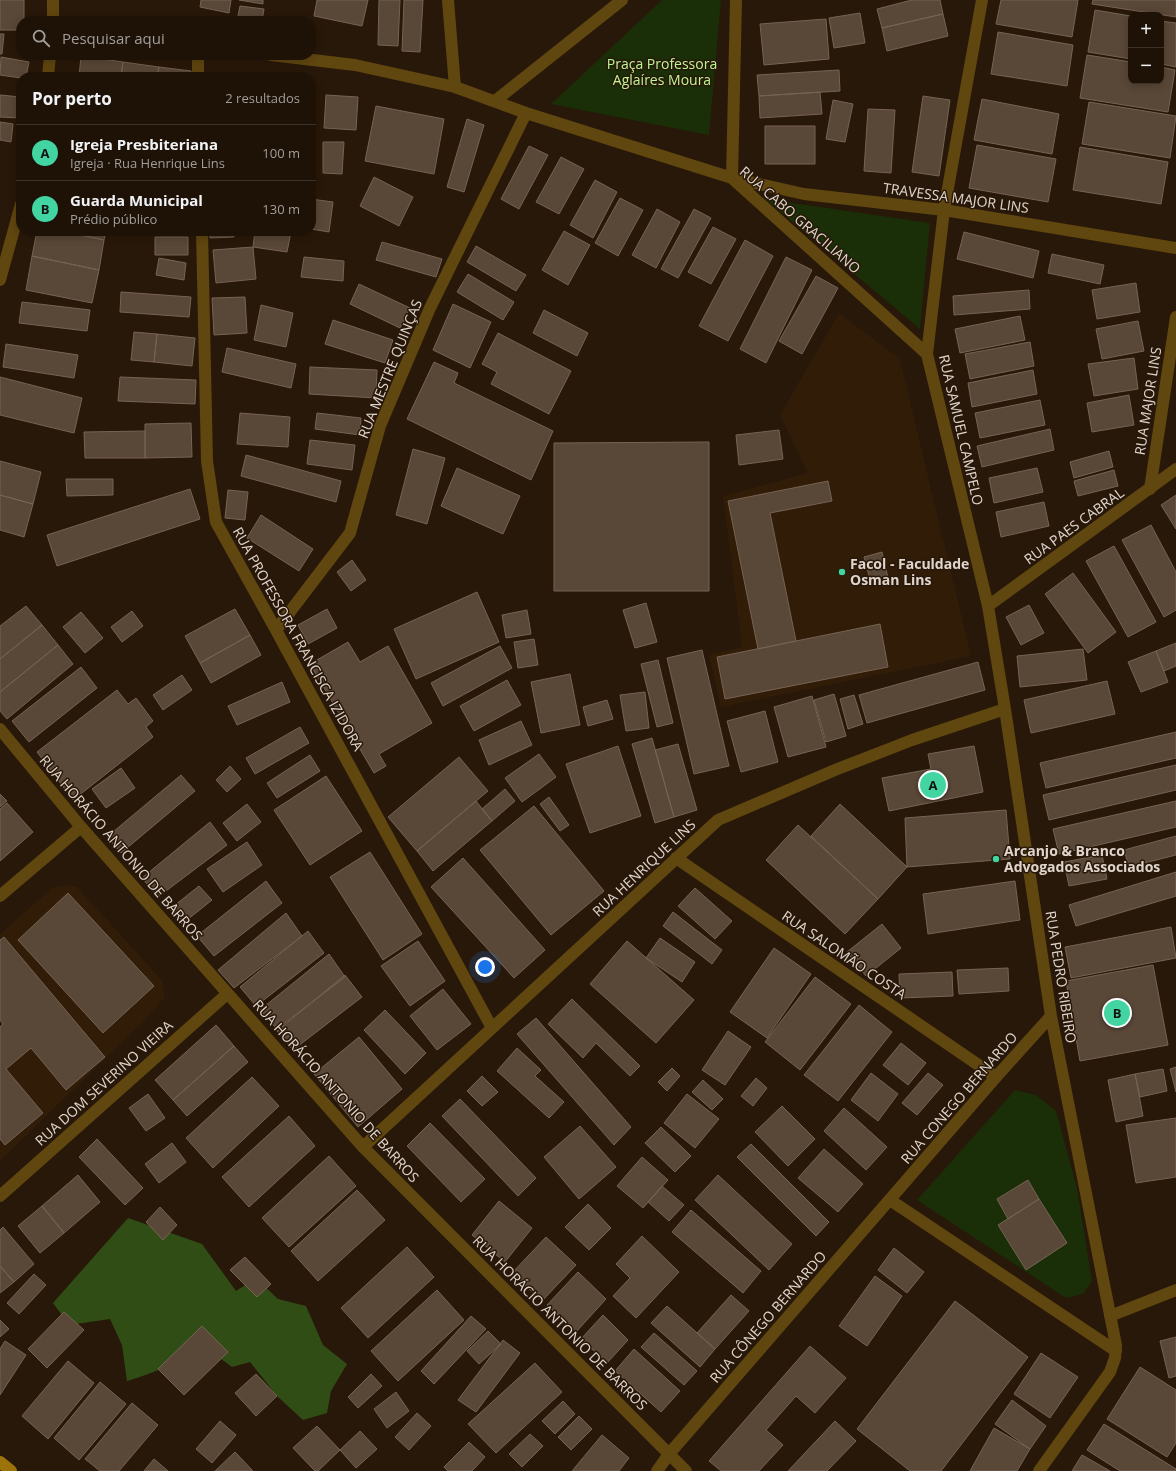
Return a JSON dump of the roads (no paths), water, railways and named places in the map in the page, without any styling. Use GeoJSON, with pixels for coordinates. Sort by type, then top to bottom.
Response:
{"type":"FeatureCollection","features":[{"type":"Feature","properties":{"kind":"main road"},"geometry":{"type":"LineString","coordinates":[[0,1462],[11,1471]]}},
{"type":"Feature","properties":{"kind":"street"},"geometry":{"type":"LineString","coordinates":[[52,0],[53,16]]}},
{"type":"Feature","properties":{"kind":"street"},"geometry":{"type":"LineString","coordinates":[[448,0],[455,87]]}},
{"type":"Feature","properties":{"kind":"street"},"geometry":{"type":"LineString","coordinates":[[495,101],[622,0]]}},
{"type":"Feature","properties":{"kind":"street"},"geometry":{"type":"LineString","coordinates":[[732,178],[736,0]]}},
{"type":"Feature","properties":{"kind":"street","name":"RUA SAMUEL CAMPELO"},"geometry":{"type":"LineString","coordinates":[[982,0],[944,210],[927,354],[988,606]]}},
{"type":"Feature","properties":{"kind":"street"},"geometry":{"type":"LineString","coordinates":[[48,72],[50,60]]}},
{"type":"Feature","properties":{"kind":"street"},"geometry":{"type":"LineString","coordinates":[[198,60],[198,72]]}},
{"type":"Feature","properties":{"kind":"street","name":"RUA CABO GRACILIANO"},"geometry":{"type":"LineString","coordinates":[[313,60],[355,65],[455,87],[526,113],[732,178],[927,354]]}},
{"type":"Feature","properties":{"kind":"street","name":"RUA MESTRE QUINÇAS"},"geometry":{"type":"LineString","coordinates":[[276,630],[350,533],[380,426],[430,308],[526,113]]}},
{"type":"Feature","properties":{"kind":"street","name":"TRAVESSA MAJOR LINS"},"geometry":{"type":"LineString","coordinates":[[732,178],[804,194],[944,210],[1176,248]]}},
{"type":"Feature","properties":{"kind":"street"},"geometry":{"type":"LineString","coordinates":[[0,280],[16,222]]}},
{"type":"Feature","properties":{"kind":"street","name":"RUA PROFESSORA FRANCISCA IZIDORA"},"geometry":{"type":"LineString","coordinates":[[202,236],[207,461],[216,522],[492,1028]]}},
{"type":"Feature","properties":{"kind":"street","name":"RUA MAJOR LINS"},"geometry":{"type":"LineString","coordinates":[[1150,489],[1176,317]]}},
{"type":"Feature","properties":{"kind":"street","name":"RUA PAES CABRAL"},"geometry":{"type":"LineString","coordinates":[[988,606],[1150,489],[1176,468]]}},
{"type":"Feature","properties":{"kind":"street","name":"RUA PEDRO RIBEIRO"},"geometry":{"type":"LineString","coordinates":[[988,606],[1051,1016],[1116,1351]]}},
{"type":"Feature","properties":{"kind":"street","name":"RUA HENRIQUE LINS"},"geometry":{"type":"LineString","coordinates":[[363,1147],[718,820],[905,742],[1005,709]]}},
{"type":"Feature","properties":{"kind":"street","name":"RUA HORÁCIO ANTONIO DE BARROS"},"geometry":{"type":"LineString","coordinates":[[0,729],[80,827],[363,1147],[686,1471]]}},
{"type":"Feature","properties":{"kind":"street"},"geometry":{"type":"LineString","coordinates":[[0,896],[80,827]]}},
{"type":"Feature","properties":{"kind":"street","name":"RUA SALOMÃO COSTA"},"geometry":{"type":"LineString","coordinates":[[676,858],[996,1078]]}},
{"type":"Feature","properties":{"kind":"street","name":"RUA DOM SEVERINO VIEIRA"},"geometry":{"type":"LineString","coordinates":[[0,1196],[227,994]]}},
{"type":"Feature","properties":{"kind":"street","name":"RUA CONEGO BERNARDO"},"geometry":{"type":"LineString","coordinates":[[890,1200],[1051,1016]]}},
{"type":"Feature","properties":{"kind":"street"},"geometry":{"type":"LineString","coordinates":[[890,1200],[1116,1351],[1110,1372],[1039,1471]]}},
{"type":"Feature","properties":{"kind":"street","name":"RUA CÔNEGO BERNARDO"},"geometry":{"type":"LineString","coordinates":[[657,1471],[669,1454],[890,1200]]}},
{"type":"Feature","properties":{"kind":"street"},"geometry":{"type":"LineString","coordinates":[[1110,1316],[1176,1290]]}},
{"type":"Feature","properties":{"kind":"place","name":"Facol - Faculdade Osman Lins"},"geometry":{"type":"Point","coordinates":[842,572]}},
{"type":"Feature","properties":{"kind":"place","name":"Igreja Presbiteriana"},"geometry":{"type":"Point","coordinates":[933,785]}},
{"type":"Feature","properties":{"kind":"place","name":"Arcanjo & Branco Advogados Associados"},"geometry":{"type":"Point","coordinates":[996,859]}},
{"type":"Feature","properties":{"kind":"place","name":"Guarda Municipal"},"geometry":{"type":"Point","coordinates":[1117,1013]}},
{"type":"Feature","properties":{"kind":"park label","name":"Praça Professora Aglaíres Moura"},"geometry":{"type":"Point","coordinates":[662,72]}}]}
